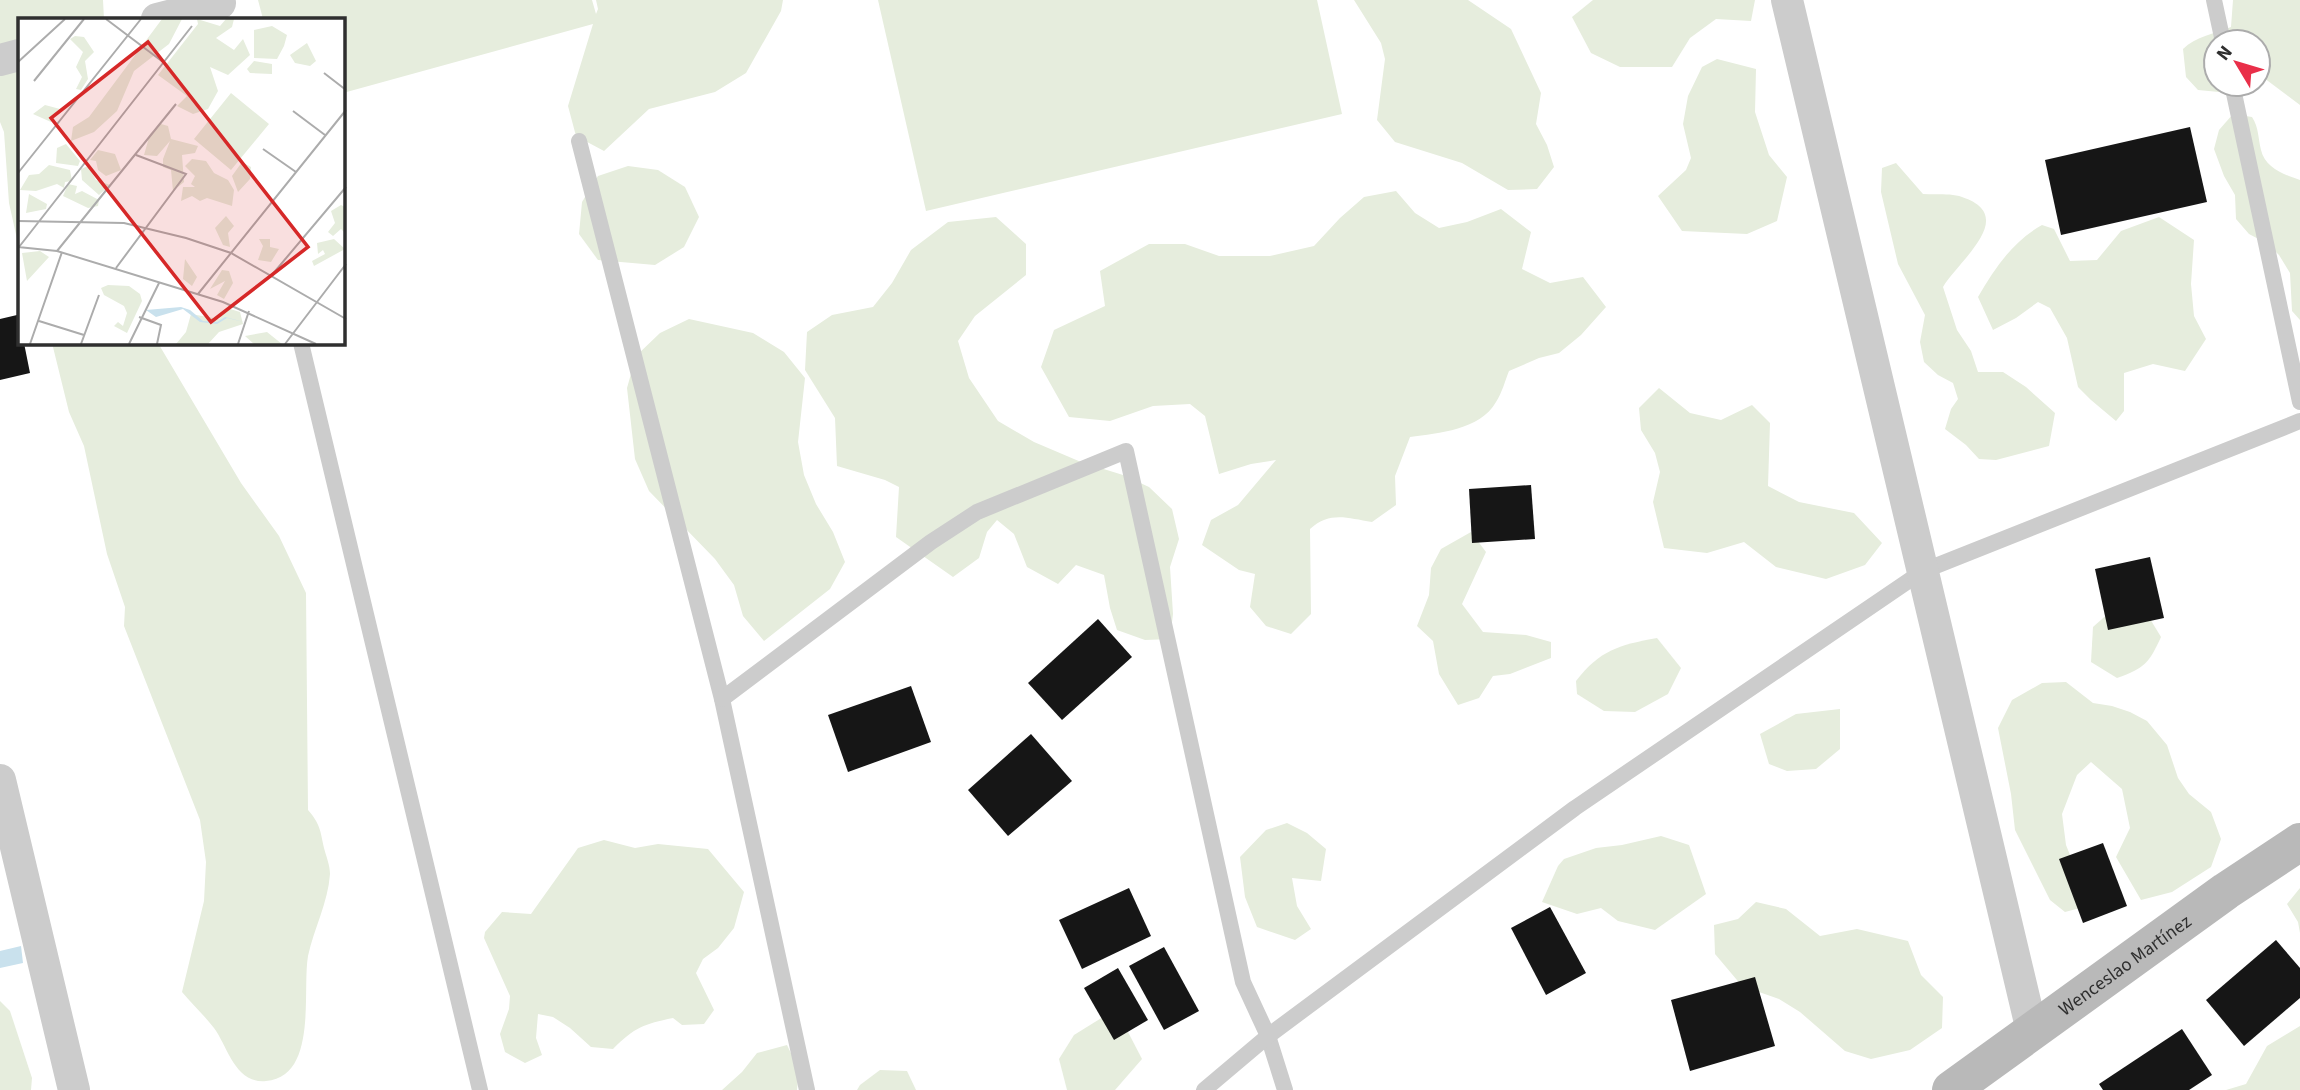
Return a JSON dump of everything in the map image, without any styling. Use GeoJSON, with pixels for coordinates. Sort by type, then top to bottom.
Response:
{"type":"FeatureCollection","features":[{"type":"Feature","properties":{"kind":"main road","name":"Wenceslao Martínez"},"geometry":{"type":"LineString","coordinates":[[1951,1090],[2225,891],[2300,842]]}},
{"type":"Feature","properties":{"kind":"street"},"geometry":{"type":"LineString","coordinates":[[1787,0],[2032,1031]]}},
{"type":"Feature","properties":{"kind":"street"},"geometry":{"type":"LineString","coordinates":[[162,18],[221,7]]}},
{"type":"Feature","properties":{"kind":"street"},"geometry":{"type":"LineString","coordinates":[[0,60],[18,55]]}},
{"type":"Feature","properties":{"kind":"street"},"geometry":{"type":"LineString","coordinates":[[0,780],[74,1090]]}},
{"type":"Feature","properties":{"kind":"lane"},"geometry":{"type":"LineString","coordinates":[[2214,0],[2220,28]]}},
{"type":"Feature","properties":{"kind":"lane"},"geometry":{"type":"LineString","coordinates":[[2235,98],[2300,402]]}},
{"type":"Feature","properties":{"kind":"lane"},"geometry":{"type":"LineString","coordinates":[[579,141],[722,699],[807,1090]]}},
{"type":"Feature","properties":{"kind":"lane"},"geometry":{"type":"LineString","coordinates":[[301,345],[480,1090]]}},
{"type":"Feature","properties":{"kind":"lane"},"geometry":{"type":"LineString","coordinates":[[1204,1090],[1268,1036],[1575,808],[1923,571],[2300,421]]}},
{"type":"Feature","properties":{"kind":"lane"},"geometry":{"type":"LineString","coordinates":[[722,699],[930,542],[978,512],[1126,451],[1242,982],[1268,1036],[1285,1090]]}},
{"type":"Feature","properties":{"kind":"green space"},"geometry":{"type":"Polygon","coordinates":[[[0,0],[103,0],[104,18],[18,18],[18,244],[9,203],[4,132],[0,122],[0,0]]]}},
{"type":"Feature","properties":{"kind":"green space"},"geometry":{"type":"Polygon","coordinates":[[[258,0],[592,0],[596,14],[596,0],[783,0],[781,11],[746,73],[715,92],[649,109],[604,151],[576,136],[568,106],[593,24],[345,92],[345,18],[263,18],[258,0]]]}},
{"type":"Feature","properties":{"kind":"green space"},"geometry":{"type":"Polygon","coordinates":[[[878,0],[1317,0],[1342,114],[926,211],[878,0]]]}},
{"type":"Feature","properties":{"kind":"green space"},"geometry":{"type":"Polygon","coordinates":[[[1354,0],[1468,0],[1511,29],[1541,93],[1536,124],[1554,167],[1537,189],[1508,190],[1462,163],[1395,142],[1377,120],[1385,59],[1381,43],[1354,0]]]}},
{"type":"Feature","properties":{"kind":"green space"},"geometry":{"type":"Polygon","coordinates":[[[1593,0],[1755,0],[1751,21],[1716,19],[1690,38],[1672,67],[1620,67],[1591,53],[1572,17],[1593,0]]]}},
{"type":"Feature","properties":{"kind":"green space"},"geometry":{"type":"Polygon","coordinates":[[[2233,0],[2300,0],[2300,105],[2272,84],[2272,28],[2228,28],[2231,27],[2233,0]]]}},
{"type":"Feature","properties":{"kind":"green space"},"geometry":{"type":"Polygon","coordinates":[[[2202,37],[2202,90],[2198,90],[2186,77],[2183,49],[2202,37]]]}},
{"type":"Feature","properties":{"kind":"green space"},"geometry":{"type":"Polygon","coordinates":[[[1717,59],[1756,69],[1755,112],[1769,155],[1787,177],[1777,221],[1747,234],[1682,231],[1658,196],[1686,170],[1691,158],[1683,124],[1688,96],[1702,67],[1717,59]]]}},
{"type":"Feature","properties":{"kind":"green space"},"geometry":{"type":"Polygon","coordinates":[[[2233,114],[2252,117],[2267,162],[2282,173],[2300,180],[2300,320],[2292,311],[2290,273],[2279,255],[2268,244],[2249,234],[2236,219],[2235,195],[2224,176],[2214,149],[2219,130],[2233,114]]]}},
{"type":"Feature","properties":{"kind":"green space"},"geometry":{"type":"Polygon","coordinates":[[[1896,163],[1923,194],[1962,197],[1978,205],[1985,215],[1985,227],[1980,239],[1943,287],[1957,330],[1971,351],[1978,372],[2003,372],[2026,387],[2055,413],[2049,446],[1996,460],[1979,459],[1945,429],[1951,409],[1958,399],[1953,383],[1938,375],[1924,362],[1920,342],[1925,315],[1898,264],[1881,192],[1882,168],[1896,163]]]}},
{"type":"Feature","properties":{"kind":"green space"},"geometry":{"type":"Polygon","coordinates":[[[628,166],[658,170],[685,187],[699,217],[684,247],[655,265],[598,260],[579,234],[582,202],[598,176],[628,166]]]}},
{"type":"Feature","properties":{"kind":"green space"},"geometry":{"type":"Polygon","coordinates":[[[1396,191],[1415,213],[1439,228],[1467,222],[1501,209],[1531,232],[1522,269],[1550,283],[1583,277],[1606,307],[1581,335],[1559,353],[1509,371],[1496,402],[1480,419],[1458,428],[1410,437],[1395,476],[1396,505],[1372,522],[1332,518],[1317,523],[1310,529],[1311,614],[1291,634],[1266,626],[1250,607],[1255,574],[1239,570],[1202,545],[1211,520],[1238,505],[1276,460],[1219,474],[1205,416],[1190,404],[1153,406],[1110,421],[1069,417],[1041,367],[1054,330],[1105,306],[1100,271],[1149,244],[1185,244],[1219,256],[1270,256],[1314,246],[1364,197],[1396,191]]]}},
{"type":"Feature","properties":{"kind":"green space"},"geometry":{"type":"Polygon","coordinates":[[[996,217],[1026,244],[1026,275],[975,316],[958,341],[969,378],[998,421],[1034,442],[1149,487],[1172,509],[1179,539],[1170,567],[1173,614],[1170,639],[1145,640],[1117,630],[1104,575],[1076,565],[1058,584],[1027,567],[1014,534],[997,520],[987,532],[979,558],[953,577],[896,537],[899,487],[885,480],[837,466],[835,418],[805,370],[807,332],[832,315],[873,307],[892,283],[911,250],[948,222],[996,217]]]}},
{"type":"Feature","properties":{"kind":"green space"},"geometry":{"type":"Polygon","coordinates":[[[2159,217],[2194,240],[2191,284],[2194,316],[2206,339],[2185,371],[2153,364],[2124,373],[2124,411],[2116,421],[2078,387],[2067,338],[2050,308],[2038,302],[1993,330],[1978,297],[2005,256],[2022,239],[2042,225],[2054,229],[2070,261],[2097,260],[2121,231],[2159,217]]]}},
{"type":"Feature","properties":{"kind":"green space"},"geometry":{"type":"Polygon","coordinates":[[[689,319],[753,333],[784,352],[805,378],[798,442],[804,475],[845,562],[830,589],[764,641],[743,616],[734,585],[715,559],[649,491],[635,459],[627,388],[636,356],[660,333],[689,319]]]}},
{"type":"Feature","properties":{"kind":"green space"},"geometry":{"type":"Polygon","coordinates":[[[52,345],[159,345],[241,483],[279,536],[306,593],[308,810],[319,827],[330,874],[327,895],[308,956],[301,1049],[294,1065],[282,1076],[266,1081],[247,1077],[240,1071],[214,1028],[182,992],[204,901],[206,862],[200,820],[124,626],[125,607],[107,554],[84,446],[69,412],[52,345]]]}},
{"type":"Feature","properties":{"kind":"green space"},"geometry":{"type":"Polygon","coordinates":[[[1659,388],[1690,413],[1721,420],[1752,405],[1770,423],[1768,486],[1799,502],[1854,513],[1882,543],[1865,565],[1826,579],[1776,567],[1744,542],[1707,553],[1664,548],[1653,502],[1660,472],[1655,453],[1641,430],[1639,408],[1659,388]]]}},
{"type":"Feature","properties":{"kind":"green space"},"geometry":{"type":"Polygon","coordinates":[[[1471,532],[1486,552],[1462,604],[1483,632],[1526,635],[1551,642],[1551,658],[1510,674],[1493,676],[1479,698],[1458,705],[1439,674],[1433,641],[1417,626],[1429,595],[1431,568],[1441,549],[1471,532]]]}},
{"type":"Feature","properties":{"kind":"green space"},"geometry":{"type":"Polygon","coordinates":[[[2119,604],[2147,614],[2161,637],[2145,664],[2117,678],[2091,662],[2093,627],[2119,604]]]}},
{"type":"Feature","properties":{"kind":"green space"},"geometry":{"type":"Polygon","coordinates":[[[1657,638],[1681,668],[1668,694],[1635,712],[1604,711],[1577,694],[1576,681],[1593,662],[1611,650],[1657,638]]]}},
{"type":"Feature","properties":{"kind":"green space"},"geometry":{"type":"Polygon","coordinates":[[[2066,682],[2093,703],[2130,712],[2147,721],[2167,745],[2178,778],[2189,794],[2211,812],[2221,839],[2211,867],[2172,892],[2141,900],[2116,857],[2130,828],[2122,789],[2091,762],[2077,775],[2062,814],[2066,845],[2078,875],[2080,908],[2065,912],[2050,900],[2015,830],[1998,728],[2012,700],[2042,683],[2066,682]]]}},
{"type":"Feature","properties":{"kind":"green space"},"geometry":{"type":"Polygon","coordinates":[[[1840,709],[1840,749],[1816,769],[1787,771],[1769,764],[1760,734],[1796,714],[1840,709]]]}},
{"type":"Feature","properties":{"kind":"green space"},"geometry":{"type":"Polygon","coordinates":[[[1287,823],[1307,833],[1326,849],[1321,881],[1292,878],[1297,906],[1311,929],[1295,940],[1257,927],[1245,897],[1240,857],[1266,830],[1287,823]]]}},
{"type":"Feature","properties":{"kind":"green space"},"geometry":{"type":"Polygon","coordinates":[[[1661,836],[1689,845],[1706,894],[1655,930],[1618,921],[1601,908],[1577,914],[1542,902],[1558,866],[1564,859],[1596,848],[1661,836]]]}},
{"type":"Feature","properties":{"kind":"green space"},"geometry":{"type":"Polygon","coordinates":[[[604,840],[635,848],[658,844],[708,849],[744,892],[734,928],[718,948],[703,959],[696,973],[714,1010],[704,1024],[682,1025],[673,1018],[647,1025],[634,1031],[613,1049],[591,1047],[553,1017],[538,1014],[536,1038],[542,1055],[525,1063],[505,1052],[500,1034],[509,1009],[510,996],[484,938],[485,932],[502,912],[531,914],[578,848],[604,840]]]}},
{"type":"Feature","properties":{"kind":"green space"},"geometry":{"type":"Polygon","coordinates":[[[2300,888],[2300,933],[2298,922],[2287,904],[2300,888]]]}},
{"type":"Feature","properties":{"kind":"green space"},"geometry":{"type":"Polygon","coordinates":[[[1756,902],[1786,909],[1820,936],[1857,929],[1908,941],[1921,975],[1943,997],[1942,1028],[1910,1050],[1871,1059],[1845,1051],[1800,1012],[1779,999],[1742,986],[1715,954],[1714,925],[1738,919],[1756,902]]]}},
{"type":"Feature","properties":{"kind":"green space"},"geometry":{"type":"Polygon","coordinates":[[[0,1001],[10,1011],[32,1078],[31,1090],[0,1090],[0,1001]]]}},
{"type":"Feature","properties":{"kind":"green space"},"geometry":{"type":"Polygon","coordinates":[[[1103,1017],[1128,1032],[1142,1059],[1115,1090],[1067,1090],[1059,1059],[1074,1035],[1103,1017]]]}},
{"type":"Feature","properties":{"kind":"green space"},"geometry":{"type":"Polygon","coordinates":[[[2300,1026],[2300,1090],[2226,1090],[2246,1084],[2267,1046],[2300,1026]]]}},
{"type":"Feature","properties":{"kind":"green space"},"geometry":{"type":"Polygon","coordinates":[[[787,1045],[799,1070],[797,1090],[722,1090],[742,1072],[757,1053],[787,1045]]]}},
{"type":"Feature","properties":{"kind":"green space"},"geometry":{"type":"Polygon","coordinates":[[[880,1070],[907,1071],[916,1090],[857,1090],[880,1070]]]}},
{"type":"Feature","properties":{"kind":"water"},"geometry":{"type":"Polygon","coordinates":[[[21,946],[23,963],[0,968],[0,951],[21,946]]]}},
{"type":"Feature","properties":{"kind":"building"},"geometry":{"type":"Polygon","coordinates":[[[2190,127],[2207,202],[2061,235],[2045,160],[2190,127]]]}},
{"type":"Feature","properties":{"kind":"building"},"geometry":{"type":"Polygon","coordinates":[[[17,315],[18,345],[24,345],[30,373],[0,380],[0,319],[17,315]]]}},
{"type":"Feature","properties":{"kind":"building"},"geometry":{"type":"Polygon","coordinates":[[[1531,485],[1535,539],[1472,543],[1469,489],[1531,485]]]}},
{"type":"Feature","properties":{"kind":"building"},"geometry":{"type":"Polygon","coordinates":[[[2150,557],[2164,618],[2108,630],[2095,569],[2150,557]]]}},
{"type":"Feature","properties":{"kind":"building"},"geometry":{"type":"Polygon","coordinates":[[[1098,619],[1132,657],[1062,720],[1028,683],[1098,619]]]}},
{"type":"Feature","properties":{"kind":"building"},"geometry":{"type":"Polygon","coordinates":[[[911,686],[931,742],[848,772],[828,715],[911,686]]]}},
{"type":"Feature","properties":{"kind":"building"},"geometry":{"type":"Polygon","coordinates":[[[1031,734],[1072,781],[1008,836],[968,790],[1031,734]]]}},
{"type":"Feature","properties":{"kind":"building"},"geometry":{"type":"Polygon","coordinates":[[[2103,843],[2127,906],[2083,923],[2059,859],[2103,843]]]}},
{"type":"Feature","properties":{"kind":"building"},"geometry":{"type":"Polygon","coordinates":[[[1129,888],[1151,936],[1082,969],[1059,920],[1129,888]]]}},
{"type":"Feature","properties":{"kind":"building"},"geometry":{"type":"Polygon","coordinates":[[[1550,907],[1586,973],[1546,995],[1511,928],[1550,907]]]}},
{"type":"Feature","properties":{"kind":"building"},"geometry":{"type":"Polygon","coordinates":[[[2276,940],[2300,968],[2300,998],[2244,1046],[2206,1000],[2276,940]]]}},
{"type":"Feature","properties":{"kind":"building"},"geometry":{"type":"Polygon","coordinates":[[[1164,947],[1199,1011],[1164,1030],[1129,966],[1164,947]]]}},
{"type":"Feature","properties":{"kind":"building"},"geometry":{"type":"Polygon","coordinates":[[[1118,968],[1148,1020],[1114,1040],[1084,988],[1118,968]]]}},
{"type":"Feature","properties":{"kind":"building"},"geometry":{"type":"Polygon","coordinates":[[[1755,977],[1775,1046],[1690,1071],[1671,1000],[1755,977]]]}},
{"type":"Feature","properties":{"kind":"building"},"geometry":{"type":"Polygon","coordinates":[[[2182,1029],[2212,1075],[2189,1090],[2103,1090],[2099,1084],[2182,1029]]]}}]}
